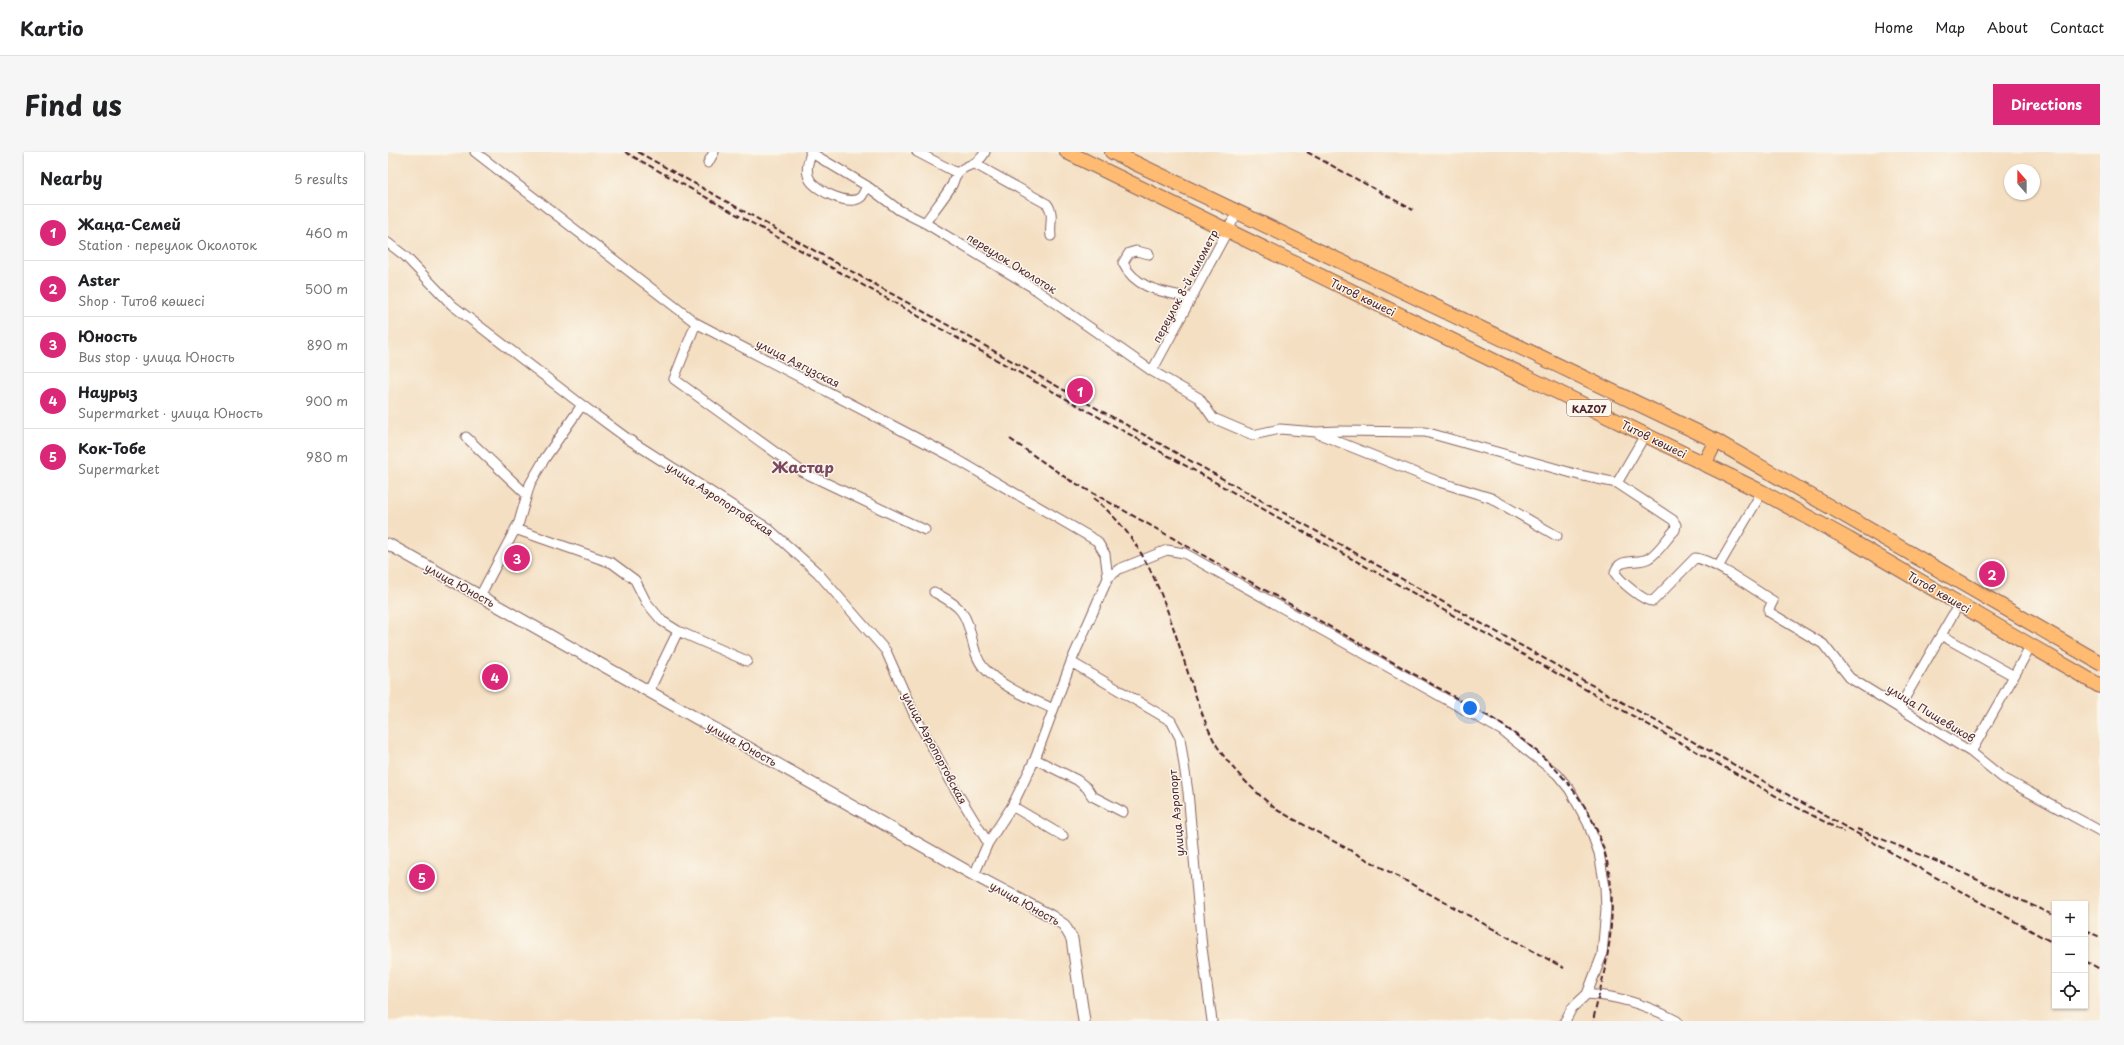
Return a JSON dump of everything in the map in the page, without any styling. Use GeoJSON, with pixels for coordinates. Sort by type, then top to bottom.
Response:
{"type":"FeatureCollection","features":[{"type":"Feature","properties":{"kind":"main road","name":"Титов көшесі"},"geometry":{"type":"LineString","coordinates":[[1067,152],[1762,492],[1848,539],[2100,686]]}},
{"type":"Feature","properties":{"kind":"main road","name":"Титов көшесі"},"geometry":{"type":"LineString","coordinates":[[1112,152],[1716,441],[2100,663]]}},
{"type":"Feature","properties":{"kind":"main road"},"geometry":{"type":"LineString","coordinates":[[1704,464],[1716,441]]}},
{"type":"Feature","properties":{"kind":"street","name":"улица Аягузская"},"geometry":{"type":"LineString","coordinates":[[475,152],[696,323],[951,456],[1079,529],[1097,541],[1105,554],[1108,578]]}},
{"type":"Feature","properties":{"kind":"street"},"geometry":{"type":"LineString","coordinates":[[708,163],[714,152]]}},
{"type":"Feature","properties":{"kind":"street"},"geometry":{"type":"LineString","coordinates":[[810,152],[807,164],[810,181],[824,191],[846,201],[853,201],[861,197],[867,186]]}},
{"type":"Feature","properties":{"kind":"street","name":"переулок Околоток"},"geometry":{"type":"LineString","coordinates":[[810,152],[867,186],[899,210],[925,223],[1032,288],[1152,371],[1198,398],[1213,418],[1253,435],[1280,429],[1316,432]]}},
{"type":"Feature","properties":{"kind":"street"},"geometry":{"type":"LineString","coordinates":[[917,152],[957,173]]}},
{"type":"Feature","properties":{"kind":"street"},"geometry":{"type":"LineString","coordinates":[[925,223],[953,183],[957,173],[967,166],[975,164],[981,160],[985,152]]}},
{"type":"Feature","properties":{"kind":"street"},"geometry":{"type":"LineString","coordinates":[[975,164],[1048,204],[1051,209],[1052,218],[1049,227],[1051,236]]}},
{"type":"Feature","properties":{"kind":"street","name":"переулок 8-й километр"},"geometry":{"type":"LineString","coordinates":[[1152,371],[1238,211]]}},
{"type":"Feature","properties":{"kind":"street","name":"улица Аэропортовская"},"geometry":{"type":"LineString","coordinates":[[388,243],[405,256],[452,305],[582,405],[628,439],[769,529],[818,573],[886,651],[913,712],[955,789],[988,843]]}},
{"type":"Feature","properties":{"kind":"street"},"geometry":{"type":"LineString","coordinates":[[1149,254],[1136,251],[1129,253],[1123,263],[1138,282],[1148,287],[1191,298]]}},
{"type":"Feature","properties":{"kind":"street"},"geometry":{"type":"LineString","coordinates":[[696,323],[674,379],[801,471],[925,530]]}},
{"type":"Feature","properties":{"kind":"street"},"geometry":{"type":"LineString","coordinates":[[480,596],[515,529],[526,494],[545,458],[582,405]]}},
{"type":"Feature","properties":{"kind":"street"},"geometry":{"type":"LineString","coordinates":[[1316,432],[1339,430],[1425,432],[1579,475],[1618,483],[1673,520],[1676,525],[1675,530],[1649,559],[1623,562],[1616,569],[1615,574],[1619,578],[1650,602],[1653,601],[1695,558],[1700,558],[1718,567],[1762,492]]}},
{"type":"Feature","properties":{"kind":"street"},"geometry":{"type":"LineString","coordinates":[[1316,432],[1439,482],[1491,498],[1557,536]]}},
{"type":"Feature","properties":{"kind":"street"},"geometry":{"type":"LineString","coordinates":[[1618,483],[1645,435]]}},
{"type":"Feature","properties":{"kind":"street"},"geometry":{"type":"LineString","coordinates":[[466,437],[526,494]]}},
{"type":"Feature","properties":{"kind":"street"},"geometry":{"type":"LineString","coordinates":[[515,529],[612,563],[635,580],[646,602],[662,621],[678,631],[747,661]]}},
{"type":"Feature","properties":{"kind":"street","name":"улица Юность"},"geometry":{"type":"LineString","coordinates":[[388,544],[974,875],[1051,916],[1064,925],[1072,939],[1084,1021]]}},
{"type":"Feature","properties":{"kind":"street"},"geometry":{"type":"LineString","coordinates":[[974,875],[988,843],[1012,806],[1035,759],[1070,662],[1108,578],[1119,569],[1166,550],[1184,553],[1501,730],[1556,774],[1570,790],[1588,824],[1599,853],[1605,887],[1606,909],[1602,955],[1587,994],[1572,1008],[1565,1021]]}},
{"type":"Feature","properties":{"kind":"street","name":"улица Пищевиков"},"geometry":{"type":"LineString","coordinates":[[1718,567],[1773,601],[1769,609],[1770,612],[1823,644],[1850,678],[1971,752],[2003,778],[2100,831]]}},
{"type":"Feature","properties":{"kind":"street"},"geometry":{"type":"LineString","coordinates":[[934,592],[961,611],[966,618],[972,642],[984,668],[997,679],[1053,709]]}},
{"type":"Feature","properties":{"kind":"street"},"geometry":{"type":"LineString","coordinates":[[1899,708],[1959,604]]}},
{"type":"Feature","properties":{"kind":"street"},"geometry":{"type":"LineString","coordinates":[[649,692],[678,631]]}},
{"type":"Feature","properties":{"kind":"street"},"geometry":{"type":"LineString","coordinates":[[1941,635],[2014,676]]}},
{"type":"Feature","properties":{"kind":"street"},"geometry":{"type":"LineString","coordinates":[[1971,752],[2031,646]]}},
{"type":"Feature","properties":{"kind":"street","name":"улица Аэропорт"},"geometry":{"type":"LineString","coordinates":[[1070,662],[1171,721],[1180,738],[1188,792],[1202,948],[1212,1021]]}},
{"type":"Feature","properties":{"kind":"street"},"geometry":{"type":"LineString","coordinates":[[1035,759],[1077,780],[1087,788],[1092,796],[1123,812]]}},
{"type":"Feature","properties":{"kind":"street"},"geometry":{"type":"LineString","coordinates":[[1012,806],[1063,836]]}},
{"type":"Feature","properties":{"kind":"street"},"geometry":{"type":"LineString","coordinates":[[1587,994],[1624,999],[1659,1012],[1677,1021]]}},
{"type":"Feature","properties":{"kind":"railway"},"geometry":{"type":"LineString","coordinates":[[625,152],[1783,800],[1844,832]]}},
{"type":"Feature","properties":{"kind":"railway"},"geometry":{"type":"LineString","coordinates":[[638,152],[2052,942]]}},
{"type":"Feature","properties":{"kind":"railway"},"geometry":{"type":"LineString","coordinates":[[1307,152],[1413,210]]}},
{"type":"Feature","properties":{"kind":"railway"},"geometry":{"type":"LineString","coordinates":[[1010,439],[1072,482]]}},
{"type":"Feature","properties":{"kind":"railway"},"geometry":{"type":"LineString","coordinates":[[1068,479],[1490,717],[1518,736],[1543,757],[1564,779],[1582,803],[1597,829],[1606,858],[1611,890],[1611,925],[1604,973],[1593,1021]]}},
{"type":"Feature","properties":{"kind":"railway"},"geometry":{"type":"LineString","coordinates":[[1093,498],[1113,516],[1130,536],[1143,557],[1165,604],[1209,730],[1223,755],[1252,788],[1277,810],[1564,968]]}},
{"type":"Feature","properties":{"kind":"railway"},"geometry":{"type":"LineString","coordinates":[[1857,829],[1948,866],[2052,915]]}},
{"type":"Feature","properties":{"kind":"railway"},"geometry":{"type":"LineString","coordinates":[[2088,931],[2100,937]]}},
{"type":"Feature","properties":{"kind":"railway"},"geometry":{"type":"LineString","coordinates":[[2088,963],[2100,969]]}},
{"type":"Feature","properties":{"kind":"place","name":"Жаңа-Семей"},"geometry":{"type":"Point","coordinates":[1080,391]}},
{"type":"Feature","properties":{"kind":"place","name":"Юность"},"geometry":{"type":"Point","coordinates":[517,558]}},
{"type":"Feature","properties":{"kind":"place","name":"Aster"},"geometry":{"type":"Point","coordinates":[1992,574]}},
{"type":"Feature","properties":{"kind":"place","name":"Наурыз"},"geometry":{"type":"Point","coordinates":[495,677]}},
{"type":"Feature","properties":{"kind":"place","name":"Кок-Тобе"},"geometry":{"type":"Point","coordinates":[422,877]}},
{"type":"Feature","properties":{"kind":"district","name":"Жастар"},"geometry":{"type":"Point","coordinates":[803,466]}}]}
